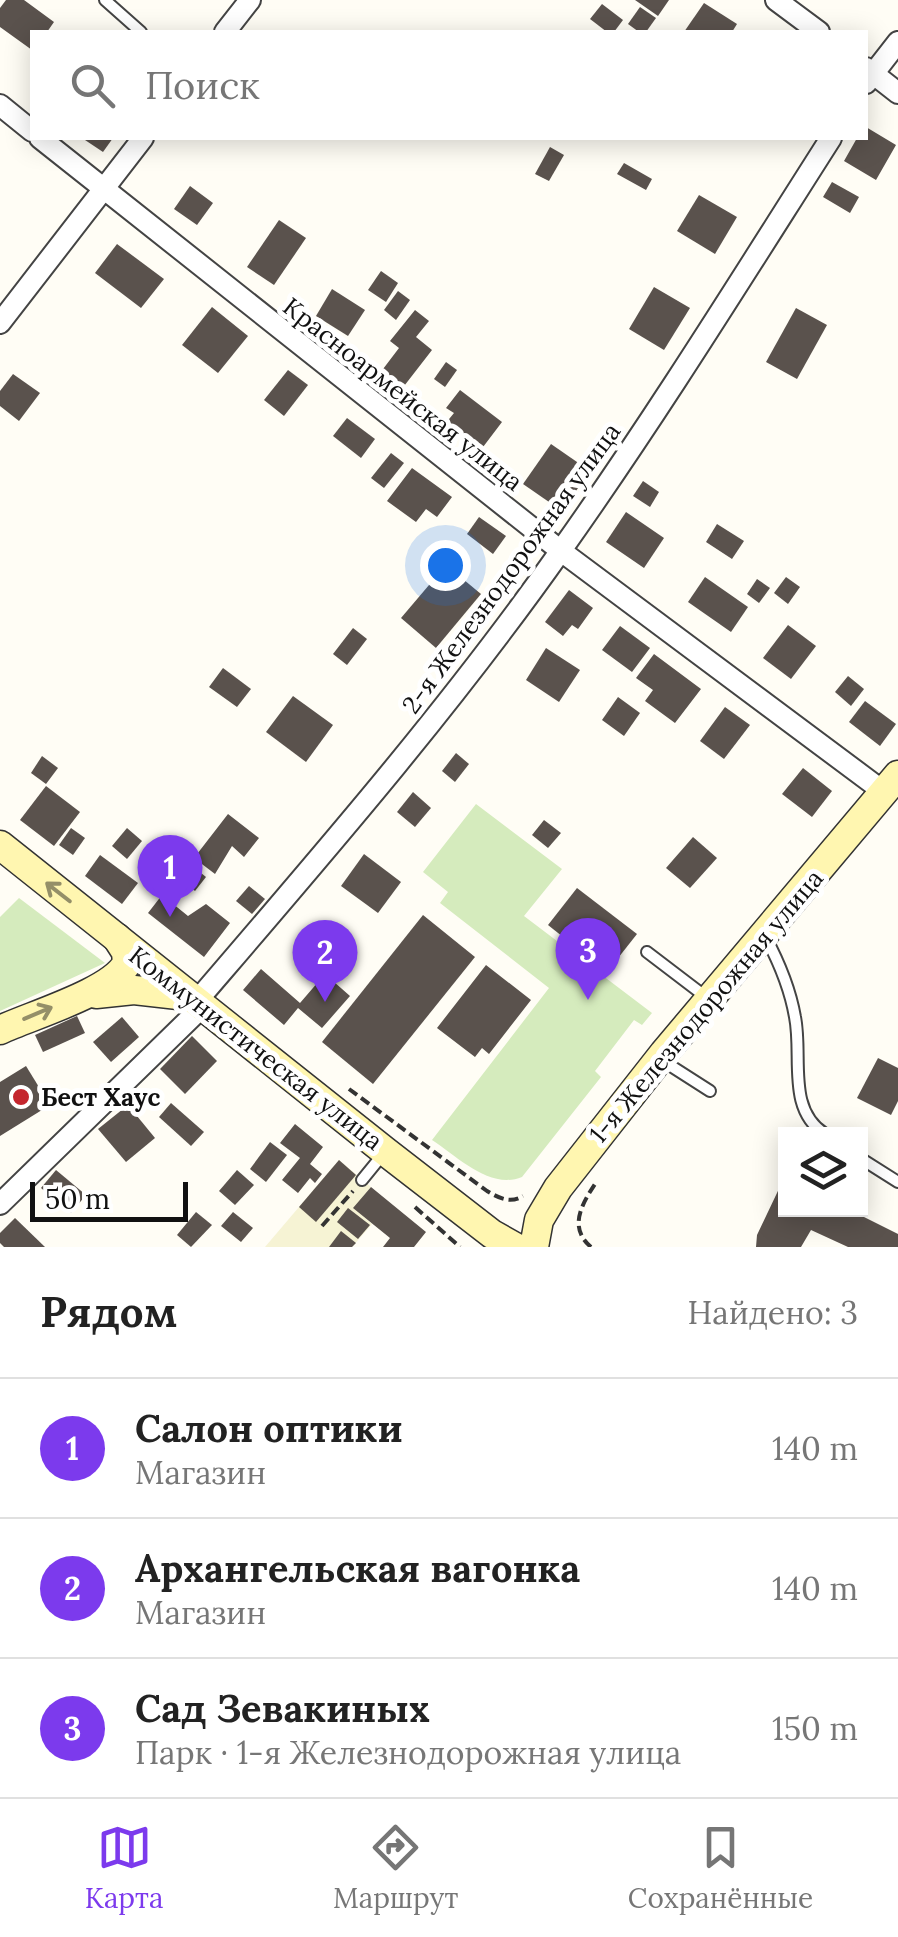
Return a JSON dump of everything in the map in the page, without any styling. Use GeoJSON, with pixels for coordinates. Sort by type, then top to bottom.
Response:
{"type":"FeatureCollection","features":[{"type":"Feature","properties":{"kind":"main road","name":"1-я Железнодорожная улица"},"geometry":{"type":"LineString","coordinates":[[534,1247],[540,1220],[555,1192],[659,1059],[891,784]]}},
{"type":"Feature","properties":{"kind":"main road","name":"Коммунистическая улица"},"geometry":{"type":"LineString","coordinates":[[0,845],[386,1152],[492,1234],[515,1247]]}},
{"type":"Feature","properties":{"kind":"main road"},"geometry":{"type":"LineString","coordinates":[[0,1030],[77,997],[126,968],[126,952],[117,938]]}},
{"type":"Feature","properties":{"kind":"main road"},"geometry":{"type":"LineString","coordinates":[[77,997],[134,990],[196,1002]]}},
{"type":"Feature","properties":{"kind":"street"},"geometry":{"type":"LineString","coordinates":[[227,30],[250,0]]}},
{"type":"Feature","properties":{"kind":"street"},"geometry":{"type":"LineString","coordinates":[[776,0],[816,30]]}},
{"type":"Feature","properties":{"kind":"street"},"geometry":{"type":"LineString","coordinates":[[898,42],[868,75],[898,92]]}},
{"type":"Feature","properties":{"kind":"street"},"geometry":{"type":"LineString","coordinates":[[0,105],[30,129]]}},
{"type":"Feature","properties":{"kind":"street","name":"Красноармейская улица"},"geometry":{"type":"LineString","coordinates":[[42,140],[561,551],[891,784]]}},
{"type":"Feature","properties":{"kind":"street"},"geometry":{"type":"LineString","coordinates":[[0,323],[141,140]]}},
{"type":"Feature","properties":{"kind":"street","name":"2-я Железнодорожная улица"},"geometry":{"type":"LineString","coordinates":[[0,1204],[196,1002],[389,776],[561,551],[687,365],[830,140]]}},
{"type":"Feature","properties":{"kind":"lane"},"geometry":{"type":"LineString","coordinates":[[105,0],[139,30]]}},
{"type":"Feature","properties":{"kind":"lane"},"geometry":{"type":"LineString","coordinates":[[764,935],[783,972],[795,1014],[800,1042],[799,1089],[803,1111],[814,1127]]}},
{"type":"Feature","properties":{"kind":"lane"},"geometry":{"type":"LineString","coordinates":[[647,952],[710,1000]]}},
{"type":"Feature","properties":{"kind":"lane"},"geometry":{"type":"LineString","coordinates":[[659,1059],[710,1091]]}},
{"type":"Feature","properties":{"kind":"lane"},"geometry":{"type":"LineString","coordinates":[[362,1180],[386,1152]]}},
{"type":"Feature","properties":{"kind":"lane"},"geometry":{"type":"LineString","coordinates":[[868,1163],[898,1182]]}},
{"type":"Feature","properties":{"kind":"path"},"geometry":{"type":"LineString","coordinates":[[346,1087],[496,1196],[516,1200],[528,1191]]}},
{"type":"Feature","properties":{"kind":"path"},"geometry":{"type":"LineString","coordinates":[[322,1226],[362,1180]]}},
{"type":"Feature","properties":{"kind":"path"},"geometry":{"type":"LineString","coordinates":[[416,1208],[460,1247]]}},
{"type":"Feature","properties":{"kind":"shaded area"},"geometry":{"type":"Polygon","coordinates":[[[339,1160],[371,1187],[354,1208],[372,1224],[352,1247],[265,1247],[339,1160]]]}},
{"type":"Feature","properties":{"kind":"green space"},"geometry":{"type":"Polygon","coordinates":[[[476,804],[562,869],[524,916],[652,1013],[642,1025],[634,1020],[595,1071],[601,1077],[522,1177],[510,1180],[475,1170],[432,1140],[549,988],[440,903],[448,892],[423,872],[476,804]]]}},
{"type":"Feature","properties":{"kind":"green space"},"geometry":{"type":"Polygon","coordinates":[[[19,898],[105,963],[0,1011],[0,917],[19,898]]]}},
{"type":"Feature","properties":{"kind":"building"},"geometry":{"type":"Polygon","coordinates":[[[6,0],[24,0],[54,22],[48,30],[30,30],[30,49],[0,27],[0,8],[6,0]]]}},
{"type":"Feature","properties":{"kind":"building"},"geometry":{"type":"Polygon","coordinates":[[[635,0],[669,0],[658,16],[635,0]]]}},
{"type":"Feature","properties":{"kind":"building"},"geometry":{"type":"Polygon","coordinates":[[[704,3],[737,24],[733,30],[685,30],[704,3]]]}},
{"type":"Feature","properties":{"kind":"building"},"geometry":{"type":"Polygon","coordinates":[[[602,4],[623,20],[616,30],[604,30],[590,19],[602,4]]]}},
{"type":"Feature","properties":{"kind":"building"},"geometry":{"type":"Polygon","coordinates":[[[640,7],[656,18],[647,30],[636,30],[628,24],[640,7]]]}},
{"type":"Feature","properties":{"kind":"building"},"geometry":{"type":"Polygon","coordinates":[[[868,128],[896,145],[876,180],[844,161],[856,140],[868,140],[868,128]]]}},
{"type":"Feature","properties":{"kind":"building"},"geometry":{"type":"Polygon","coordinates":[[[85,140],[112,140],[103,152],[85,140]]]}},
{"type":"Feature","properties":{"kind":"building"},"geometry":{"type":"Polygon","coordinates":[[[550,147],[564,155],[549,181],[535,174],[550,147]]]}},
{"type":"Feature","properties":{"kind":"building"},"geometry":{"type":"Polygon","coordinates":[[[624,163],[652,179],[646,190],[617,174],[624,163]]]}},
{"type":"Feature","properties":{"kind":"building"},"geometry":{"type":"Polygon","coordinates":[[[832,182],[859,197],[850,213],[823,197],[832,182]]]}},
{"type":"Feature","properties":{"kind":"building"},"geometry":{"type":"Polygon","coordinates":[[[190,186],[213,203],[197,225],[174,209],[190,186]]]}},
{"type":"Feature","properties":{"kind":"building"},"geometry":{"type":"Polygon","coordinates":[[[699,195],[737,217],[715,254],[677,231],[699,195]]]}},
{"type":"Feature","properties":{"kind":"building"},"geometry":{"type":"Polygon","coordinates":[[[279,220],[306,238],[274,285],[247,267],[279,220]]]}},
{"type":"Feature","properties":{"kind":"building"},"geometry":{"type":"Polygon","coordinates":[[[117,244],[164,279],[141,308],[95,273],[117,244]]]}},
{"type":"Feature","properties":{"kind":"building"},"geometry":{"type":"Polygon","coordinates":[[[381,271],[398,283],[386,302],[368,290],[381,271]]]}},
{"type":"Feature","properties":{"kind":"building"},"geometry":{"type":"Polygon","coordinates":[[[654,287],[690,308],[664,350],[629,329],[654,287]]]}},
{"type":"Feature","properties":{"kind":"building"},"geometry":{"type":"Polygon","coordinates":[[[332,289],[365,310],[348,336],[316,316],[332,289]]]}},
{"type":"Feature","properties":{"kind":"building"},"geometry":{"type":"Polygon","coordinates":[[[398,291],[410,300],[396,320],[384,310],[398,291]]]}},
{"type":"Feature","properties":{"kind":"building"},"geometry":{"type":"Polygon","coordinates":[[[212,307],[248,336],[218,373],[182,345],[212,307]]]}},
{"type":"Feature","properties":{"kind":"building"},"geometry":{"type":"Polygon","coordinates":[[[796,308],[827,325],[797,379],[766,362],[796,308]]]}},
{"type":"Feature","properties":{"kind":"building"},"geometry":{"type":"Polygon","coordinates":[[[415,310],[429,321],[416,337],[432,350],[401,390],[380,373],[399,348],[390,341],[415,310]]]}},
{"type":"Feature","properties":{"kind":"building"},"geometry":{"type":"Polygon","coordinates":[[[446,362],[457,370],[445,387],[434,379],[446,362]]]}},
{"type":"Feature","properties":{"kind":"building"},"geometry":{"type":"Polygon","coordinates":[[[288,370],[308,385],[284,416],[264,400],[288,370]]]}},
{"type":"Feature","properties":{"kind":"building"},"geometry":{"type":"Polygon","coordinates":[[[13,374],[40,393],[19,421],[0,406],[0,391],[13,374]]]}},
{"type":"Feature","properties":{"kind":"building"},"geometry":{"type":"Polygon","coordinates":[[[460,390],[502,422],[480,451],[445,424],[454,413],[446,408],[460,390]]]}},
{"type":"Feature","properties":{"kind":"building"},"geometry":{"type":"Polygon","coordinates":[[[347,418],[375,439],[361,458],[333,436],[347,418]]]}},
{"type":"Feature","properties":{"kind":"building"},"geometry":{"type":"Polygon","coordinates":[[[551,444],[590,471],[562,511],[523,484],[551,444]]]}},
{"type":"Feature","properties":{"kind":"building"},"geometry":{"type":"Polygon","coordinates":[[[391,453],[404,463],[384,488],[371,478],[391,453]]]}},
{"type":"Feature","properties":{"kind":"building"},"geometry":{"type":"Polygon","coordinates":[[[412,468],[452,497],[437,517],[426,509],[416,522],[387,501],[412,468]]]}},
{"type":"Feature","properties":{"kind":"building"},"geometry":{"type":"Polygon","coordinates":[[[643,481],[659,492],[650,507],[633,496],[643,481]]]}},
{"type":"Feature","properties":{"kind":"building"},"geometry":{"type":"Polygon","coordinates":[[[626,512],[664,538],[644,568],[606,542],[626,512]]]}},
{"type":"Feature","properties":{"kind":"building"},"geometry":{"type":"Polygon","coordinates":[[[479,517],[506,536],[493,554],[467,534],[479,517]]]}},
{"type":"Feature","properties":{"kind":"building"},"geometry":{"type":"Polygon","coordinates":[[[717,524],[744,541],[732,559],[706,542],[717,524]]]}},
{"type":"Feature","properties":{"kind":"building"},"geometry":{"type":"Polygon","coordinates":[[[446,565],[481,594],[436,648],[401,618],[446,565]]]}},
{"type":"Feature","properties":{"kind":"building"},"geometry":{"type":"Polygon","coordinates":[[[705,577],[748,607],[731,632],[688,602],[705,577]]]}},
{"type":"Feature","properties":{"kind":"building"},"geometry":{"type":"Polygon","coordinates":[[[786,577],[800,587],[788,604],[774,593],[786,577]]]}},
{"type":"Feature","properties":{"kind":"building"},"geometry":{"type":"Polygon","coordinates":[[[757,579],[770,588],[759,603],[747,594],[757,579]]]}},
{"type":"Feature","properties":{"kind":"building"},"geometry":{"type":"Polygon","coordinates":[[[569,590],[593,608],[578,629],[572,625],[563,636],[545,622],[569,590]]]}},
{"type":"Feature","properties":{"kind":"building"},"geometry":{"type":"Polygon","coordinates":[[[788,625],[816,646],[791,679],[763,658],[788,625]]]}},
{"type":"Feature","properties":{"kind":"building"},"geometry":{"type":"Polygon","coordinates":[[[620,626],[650,648],[632,672],[602,650],[620,626]]]}},
{"type":"Feature","properties":{"kind":"building"},"geometry":{"type":"Polygon","coordinates":[[[353,628],[367,639],[347,665],[333,654],[353,628]]]}},
{"type":"Feature","properties":{"kind":"building"},"geometry":{"type":"Polygon","coordinates":[[[546,648],[580,670],[559,702],[526,680],[546,648]]]}},
{"type":"Feature","properties":{"kind":"building"},"geometry":{"type":"Polygon","coordinates":[[[654,654],[701,689],[675,723],[645,701],[653,690],[636,678],[654,654]]]}},
{"type":"Feature","properties":{"kind":"building"},"geometry":{"type":"Polygon","coordinates":[[[223,668],[251,689],[237,707],[209,687],[223,668]]]}},
{"type":"Feature","properties":{"kind":"building"},"geometry":{"type":"Polygon","coordinates":[[[848,676],[864,689],[851,706],[835,692],[848,676]]]}},
{"type":"Feature","properties":{"kind":"building"},"geometry":{"type":"Polygon","coordinates":[[[293,696],[333,725],[306,762],[266,732],[293,696]]]}},
{"type":"Feature","properties":{"kind":"building"},"geometry":{"type":"Polygon","coordinates":[[[618,697],[640,713],[624,736],[602,720],[618,697]]]}},
{"type":"Feature","properties":{"kind":"building"},"geometry":{"type":"Polygon","coordinates":[[[865,701],[896,724],[880,746],[849,722],[865,701]]]}},
{"type":"Feature","properties":{"kind":"building"},"geometry":{"type":"Polygon","coordinates":[[[725,707],[750,725],[724,759],[700,741],[725,707]]]}},
{"type":"Feature","properties":{"kind":"building"},"geometry":{"type":"Polygon","coordinates":[[[456,753],[469,764],[455,782],[442,771],[456,753]]]}},
{"type":"Feature","properties":{"kind":"building"},"geometry":{"type":"Polygon","coordinates":[[[42,756],[58,768],[46,784],[31,773],[42,756]]]}},
{"type":"Feature","properties":{"kind":"building"},"geometry":{"type":"Polygon","coordinates":[[[803,768],[832,791],[812,817],[782,794],[803,768]]]}},
{"type":"Feature","properties":{"kind":"building"},"geometry":{"type":"Polygon","coordinates":[[[46,786],[80,812],[54,846],[20,820],[46,786]]]}},
{"type":"Feature","properties":{"kind":"building"},"geometry":{"type":"Polygon","coordinates":[[[413,792],[431,808],[415,827],[397,812],[413,792]]]}},
{"type":"Feature","properties":{"kind":"building"},"geometry":{"type":"Polygon","coordinates":[[[228,814],[259,838],[244,857],[232,846],[215,874],[194,858],[228,814]]]}},
{"type":"Feature","properties":{"kind":"building"},"geometry":{"type":"Polygon","coordinates":[[[544,820],[561,833],[548,848],[532,835],[544,820]]]}},
{"type":"Feature","properties":{"kind":"building"},"geometry":{"type":"Polygon","coordinates":[[[71,828],[85,838],[73,855],[59,845],[71,828]]]}},
{"type":"Feature","properties":{"kind":"building"},"geometry":{"type":"Polygon","coordinates":[[[127,828],[142,841],[127,859],[112,846],[127,828]]]}},
{"type":"Feature","properties":{"kind":"building"},"geometry":{"type":"Polygon","coordinates":[[[693,837],[717,858],[690,888],[666,868],[693,837]]]}},
{"type":"Feature","properties":{"kind":"building"},"geometry":{"type":"Polygon","coordinates":[[[158,850],[172,861],[160,878],[145,867],[158,850]]]}},
{"type":"Feature","properties":{"kind":"building"},"geometry":{"type":"Polygon","coordinates":[[[364,854],[401,882],[378,913],[341,886],[364,854]]]}},
{"type":"Feature","properties":{"kind":"building"},"geometry":{"type":"Polygon","coordinates":[[[100,855],[138,883],[122,904],[85,876],[100,855]]]}},
{"type":"Feature","properties":{"kind":"building"},"geometry":{"type":"Polygon","coordinates":[[[184,859],[206,877],[195,891],[173,873],[184,859]]]}},
{"type":"Feature","properties":{"kind":"building"},"geometry":{"type":"Polygon","coordinates":[[[249,886],[265,899],[252,914],[236,901],[249,886]]]}},
{"type":"Feature","properties":{"kind":"building"},"geometry":{"type":"Polygon","coordinates":[[[577,888],[637,934],[607,972],[548,925],[577,888]]]}},
{"type":"Feature","properties":{"kind":"building"},"geometry":{"type":"Polygon","coordinates":[[[162,895],[188,916],[206,904],[230,923],[204,957],[148,913],[162,895]]]}},
{"type":"Feature","properties":{"kind":"building"},"geometry":{"type":"Polygon","coordinates":[[[423,915],[475,957],[373,1084],[322,1042],[423,915]]]}},
{"type":"Feature","properties":{"kind":"building"},"geometry":{"type":"Polygon","coordinates":[[[486,965],[531,1000],[489,1054],[482,1048],[475,1057],[437,1028],[486,965]]]}},
{"type":"Feature","properties":{"kind":"building"},"geometry":{"type":"Polygon","coordinates":[[[261,969],[300,1003],[325,974],[350,996],[322,1028],[298,1008],[284,1025],[243,990],[261,969]]]}},
{"type":"Feature","properties":{"kind":"building"},"geometry":{"type":"Polygon","coordinates":[[[77,1016],[85,1033],[43,1052],[35,1035],[77,1016]]]}},
{"type":"Feature","properties":{"kind":"building"},"geometry":{"type":"Polygon","coordinates":[[[122,1017],[139,1037],[111,1062],[93,1042],[122,1017]]]}},
{"type":"Feature","properties":{"kind":"building"},"geometry":{"type":"Polygon","coordinates":[[[192,1036],[217,1061],[185,1094],[160,1069],[192,1036]]]}},
{"type":"Feature","properties":{"kind":"building"},"geometry":{"type":"Polygon","coordinates":[[[878,1058],[898,1068],[898,1101],[891,1115],[857,1098],[878,1058]]]}},
{"type":"Feature","properties":{"kind":"building"},"geometry":{"type":"Polygon","coordinates":[[[26,1066],[50,1105],[0,1136],[0,1082],[26,1066]]]}},
{"type":"Feature","properties":{"kind":"building"},"geometry":{"type":"Polygon","coordinates":[[[171,1103],[204,1132],[191,1146],[159,1117],[171,1103]]]}},
{"type":"Feature","properties":{"kind":"building"},"geometry":{"type":"Polygon","coordinates":[[[128,1105],[155,1138],[126,1162],[98,1129],[128,1105]]]}},
{"type":"Feature","properties":{"kind":"building"},"geometry":{"type":"Polygon","coordinates":[[[295,1124],[323,1147],[310,1164],[322,1174],[315,1183],[310,1178],[298,1193],[282,1180],[300,1158],[280,1143],[295,1124]]]}},
{"type":"Feature","properties":{"kind":"building"},"geometry":{"type":"Polygon","coordinates":[[[270,1142],[287,1155],[266,1182],[250,1169],[270,1142]]]}},
{"type":"Feature","properties":{"kind":"building"},"geometry":{"type":"Polygon","coordinates":[[[339,1160],[356,1175],[316,1222],[299,1207],[339,1160]]]}},
{"type":"Feature","properties":{"kind":"building"},"geometry":{"type":"Polygon","coordinates":[[[56,1170],[86,1195],[71,1213],[41,1188],[56,1170]]]}},
{"type":"Feature","properties":{"kind":"building"},"geometry":{"type":"Polygon","coordinates":[[[237,1170],[254,1185],[235,1205],[219,1191],[237,1170]]]}},
{"type":"Feature","properties":{"kind":"building"},"geometry":{"type":"Polygon","coordinates":[[[371,1187],[426,1232],[414,1247],[383,1247],[390,1238],[353,1208],[371,1187]]]}},
{"type":"Feature","properties":{"kind":"building"},"geometry":{"type":"Polygon","coordinates":[[[778,1191],[778,1217],[864,1217],[898,1234],[898,1247],[848,1247],[811,1230],[801,1247],[756,1247],[757,1235],[778,1191]]]}},
{"type":"Feature","properties":{"kind":"building"},"geometry":{"type":"Polygon","coordinates":[[[348,1208],[370,1225],[358,1239],[337,1222],[348,1208]]]}},
{"type":"Feature","properties":{"kind":"building"},"geometry":{"type":"Polygon","coordinates":[[[196,1212],[212,1225],[191,1247],[177,1235],[196,1212]]]}},
{"type":"Feature","properties":{"kind":"building"},"geometry":{"type":"Polygon","coordinates":[[[233,1212],[253,1228],[241,1242],[221,1226],[233,1212]]]}},
{"type":"Feature","properties":{"kind":"building"},"geometry":{"type":"Polygon","coordinates":[[[15,1218],[45,1247],[4,1247],[0,1233],[15,1218]]]}},
{"type":"Feature","properties":{"kind":"building"},"geometry":{"type":"Polygon","coordinates":[[[341,1231],[356,1243],[352,1247],[329,1247],[341,1231]]]}},
{"type":"Feature","properties":{"kind":"place","name":"Салон оптики"},"geometry":{"type":"Point","coordinates":[170,917]}},
{"type":"Feature","properties":{"kind":"place","name":"Сад Зевакиных"},"geometry":{"type":"Point","coordinates":[588,1000]}},
{"type":"Feature","properties":{"kind":"place","name":"Архангельская вагонка"},"geometry":{"type":"Point","coordinates":[325,1002]}},
{"type":"Feature","properties":{"kind":"place","name":"Бест Хаус"},"geometry":{"type":"Point","coordinates":[21,1097]}}]}
